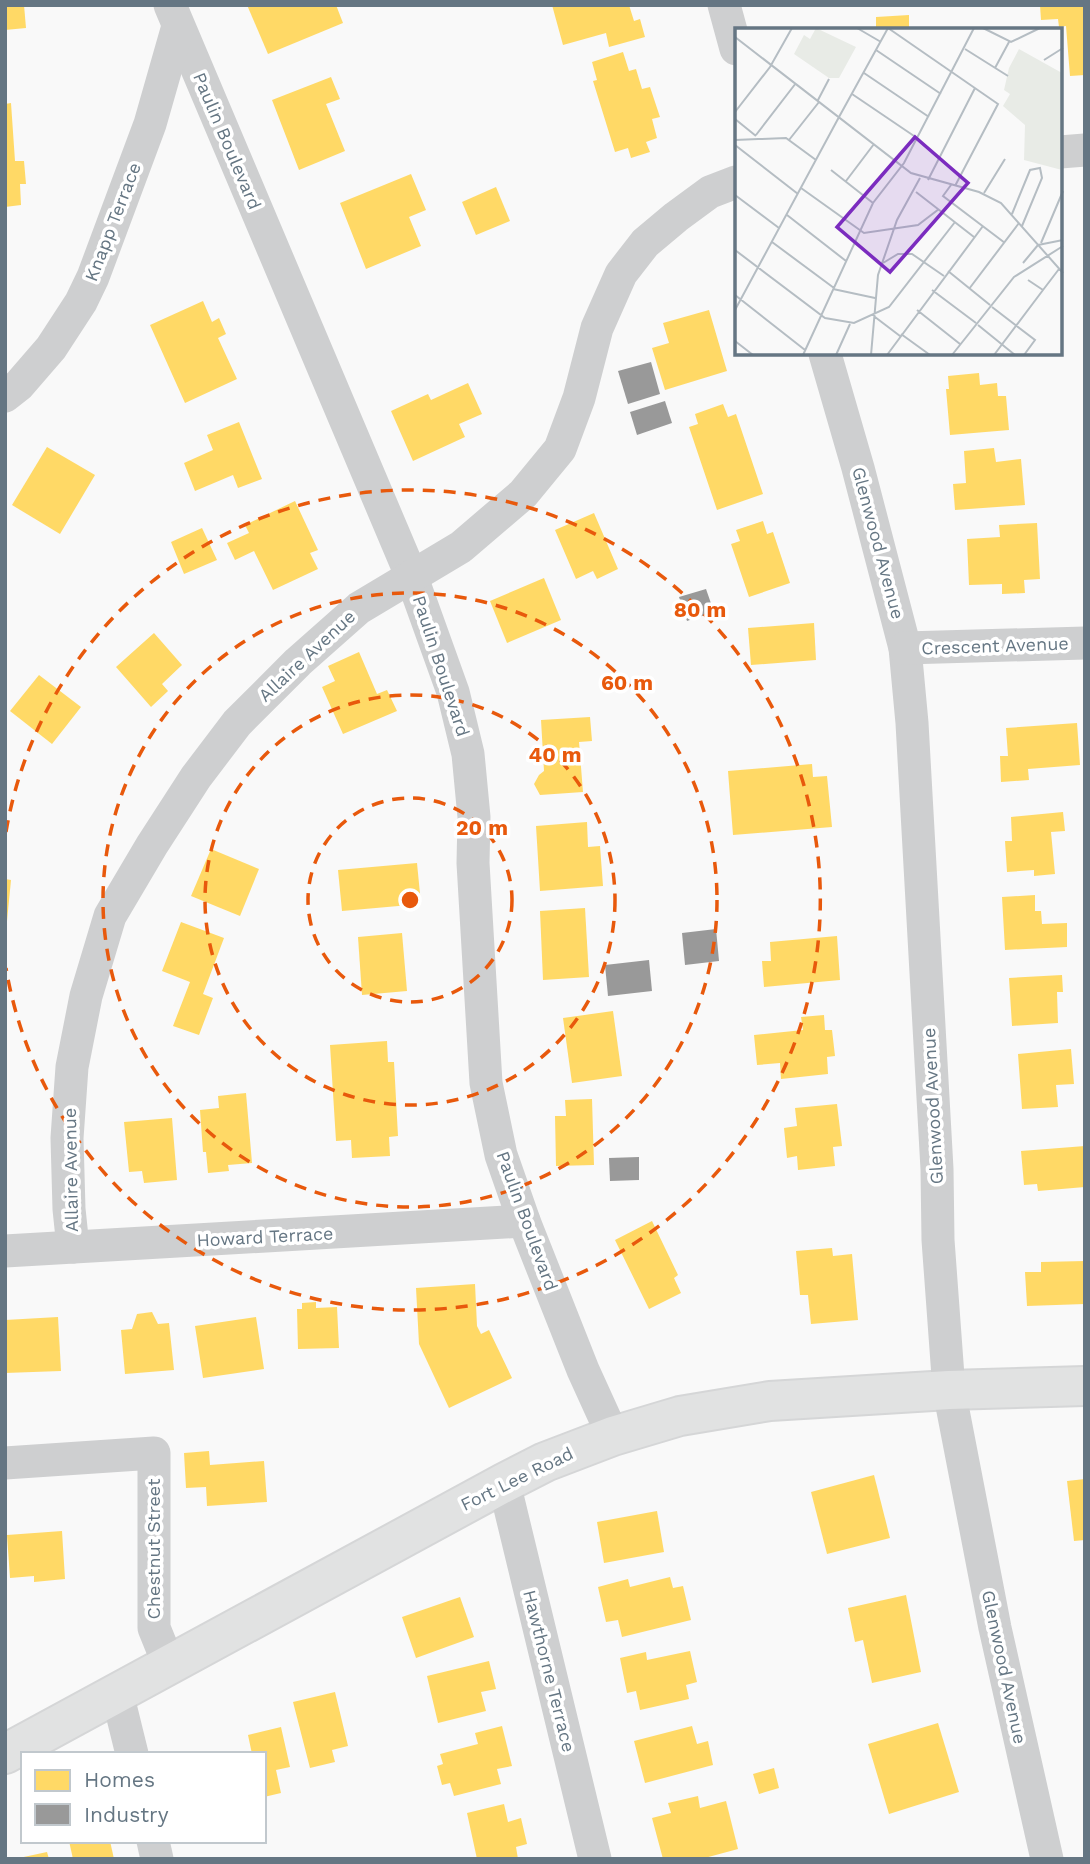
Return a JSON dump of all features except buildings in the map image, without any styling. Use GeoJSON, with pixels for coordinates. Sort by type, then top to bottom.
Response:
{"type":"FeatureCollection","features":[{"type":"Feature","properties":{"kind":"main road","name":"Fort Lee Road"},"geometry":{"type":"LineString","coordinates":[[5,1754],[504,1483],[545,1462],[613,1436],[680,1416],[770,1401],[949,1390],[1085,1386]]}},
{"type":"Feature","properties":{"kind":"street"},"geometry":{"type":"LineString","coordinates":[[724,5],[735,42]]}},
{"type":"Feature","properties":{"kind":"street","name":"Knapp Terrace"},"geometry":{"type":"LineString","coordinates":[[5,396],[19,385],[51,348],[81,302],[93,277],[150,124],[174,15]]}},
{"type":"Feature","properties":{"kind":"street","name":"Paulin Boulevard"},"geometry":{"type":"LineString","coordinates":[[174,15],[411,575],[453,692],[468,754],[474,817],[472,863],[486,1083],[501,1155],[583,1370],[613,1436]]}},
{"type":"Feature","properties":{"kind":"street"},"geometry":{"type":"LineString","coordinates":[[1062,152],[1085,150]]}},
{"type":"Feature","properties":{"kind":"street","name":"Allaire Avenue"},"geometry":{"type":"LineString","coordinates":[[73,1247],[67,1138],[72,1067],[86,996],[110,916],[152,845],[195,777],[237,723],[298,662],[359,607],[461,547],[523,494],[560,449],[579,398],[597,328],[621,274],[645,243],[676,217],[709,192],[735,183]]}},
{"type":"Feature","properties":{"kind":"street","name":"Glenwood Avenue"},"geometry":{"type":"LineString","coordinates":[[825,355],[859,468],[905,648],[912,723],[936,1155],[938,1240],[949,1390],[995,1628],[1047,1859]]}},
{"type":"Feature","properties":{"kind":"street","name":"Crescent Avenue"},"geometry":{"type":"LineString","coordinates":[[905,648],[1085,643]]}},
{"type":"Feature","properties":{"kind":"street","name":"Howard Terrace"},"geometry":{"type":"LineString","coordinates":[[5,1251],[524,1221]]}},
{"type":"Feature","properties":{"kind":"street","name":"Chestnut Street"},"geometry":{"type":"LineString","coordinates":[[5,1463],[154,1453],[154,1629],[169,1665]]}},
{"type":"Feature","properties":{"kind":"street","name":"Hawthorne Terrace"},"geometry":{"type":"LineString","coordinates":[[504,1483],[595,1859]]}},
{"type":"Feature","properties":{"kind":"street"},"geometry":{"type":"LineString","coordinates":[[117,1693],[132,1752]]}}]}
